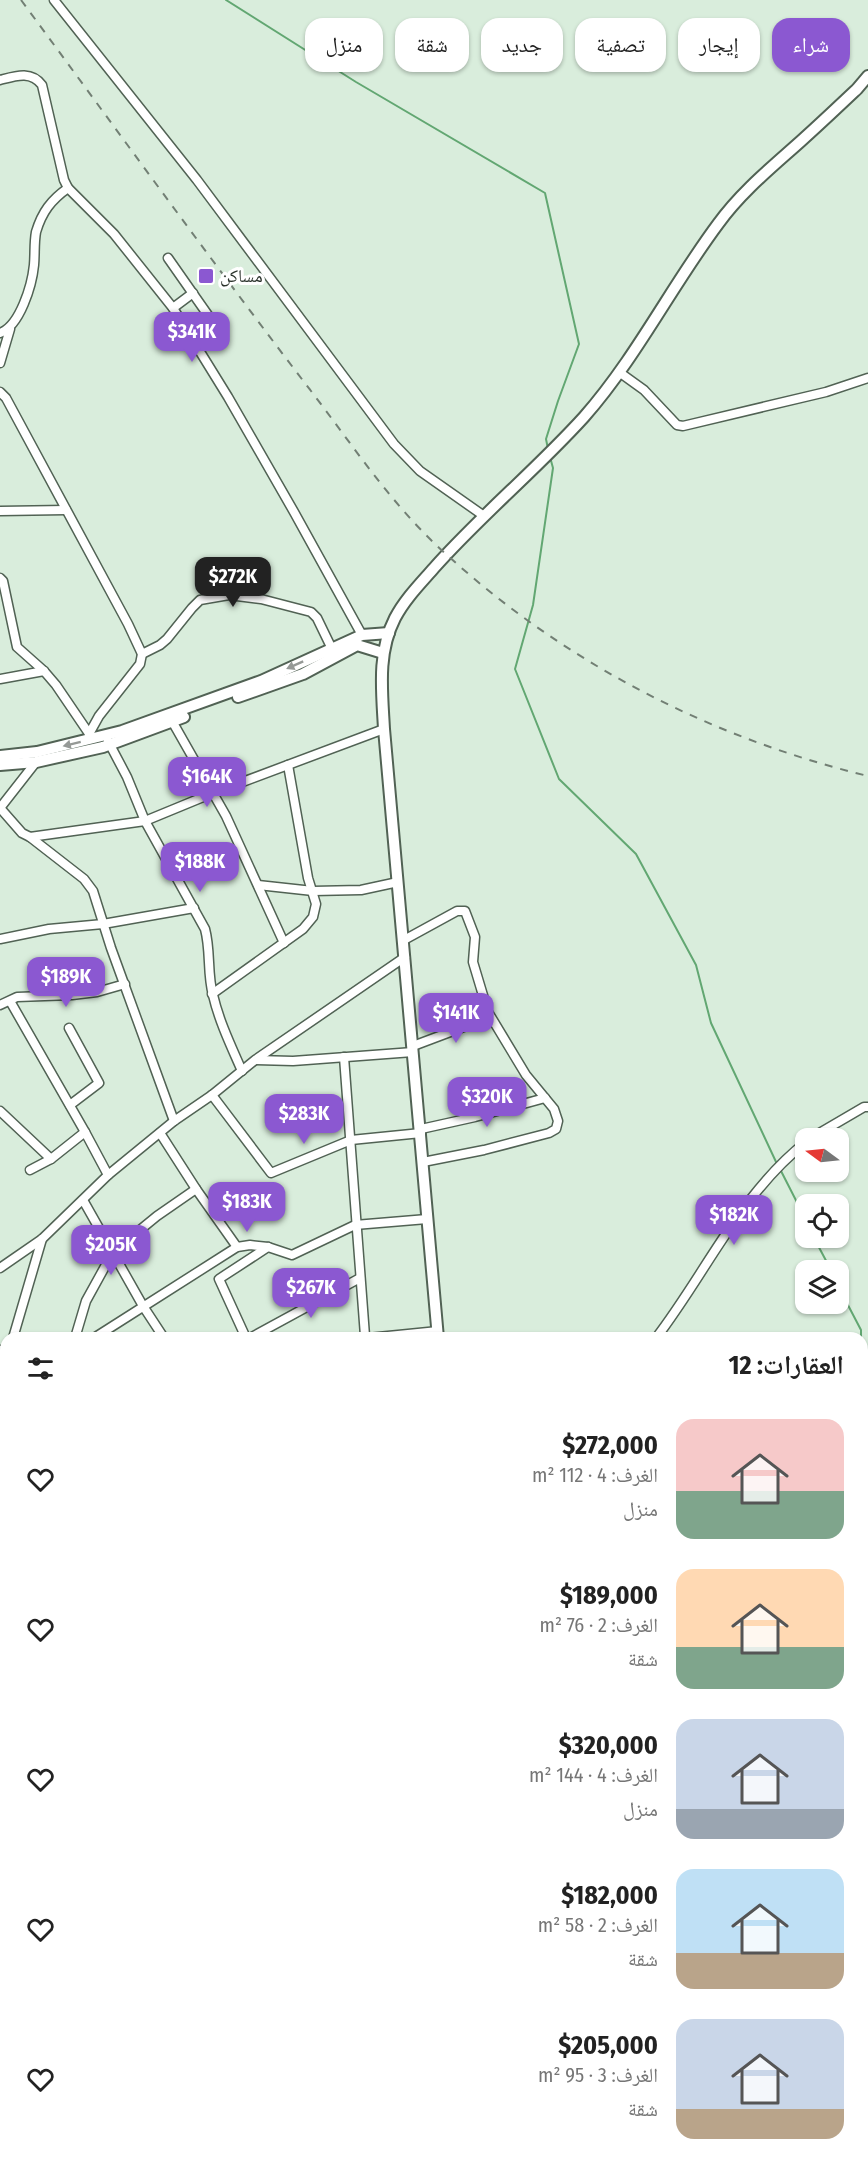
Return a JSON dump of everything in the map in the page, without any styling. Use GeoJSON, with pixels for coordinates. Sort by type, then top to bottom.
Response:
{"type":"FeatureCollection","features":[{"type":"Feature","properties":{"kind":"main road"},"geometry":{"type":"LineString","coordinates":[[438,1332],[384,729],[382,653],[395,617],[407,599],[446,555],[583,418],[644,338],[693,260],[729,211],[761,177],[857,89],[868,76]]}},
{"type":"Feature","properties":{"kind":"main road"},"geometry":{"type":"LineString","coordinates":[[857,89],[868,82]]}},
{"type":"Feature","properties":{"kind":"main road"},"geometry":{"type":"LineString","coordinates":[[108,740],[236,691],[362,635],[389,633]]}},
{"type":"Feature","properties":{"kind":"main road"},"geometry":{"type":"LineString","coordinates":[[0,756],[37,753],[108,740],[172,721],[303,674],[357,645],[382,653]]}},
{"type":"Feature","properties":{"kind":"main road"},"geometry":{"type":"LineString","coordinates":[[0,765],[36,762],[93,741]]}},
{"type":"Feature","properties":{"kind":"street"},"geometry":{"type":"LineString","coordinates":[[54,0],[197,180],[394,444],[420,471],[484,516]]}},
{"type":"Feature","properties":{"kind":"street"},"geometry":{"type":"LineString","coordinates":[[0,80],[26,75],[38,80],[42,85],[64,180],[68,188],[114,234],[173,308],[228,397],[362,635]]}},
{"type":"Feature","properties":{"kind":"street"},"geometry":{"type":"LineString","coordinates":[[0,363],[10,328],[16,320],[29,286],[34,266],[36,233],[44,212],[52,199],[68,188]]}},
{"type":"Feature","properties":{"kind":"street"},"geometry":{"type":"LineString","coordinates":[[168,258],[217,328]]}},
{"type":"Feature","properties":{"kind":"street"},"geometry":{"type":"LineString","coordinates":[[173,308],[193,293]]}},
{"type":"Feature","properties":{"kind":"street"},"geometry":{"type":"LineString","coordinates":[[0,333],[10,328]]}},
{"type":"Feature","properties":{"kind":"street"},"geometry":{"type":"LineString","coordinates":[[619,372],[644,390],[677,425],[683,426],[825,392],[868,378]]}},
{"type":"Feature","properties":{"kind":"street"},"geometry":{"type":"LineString","coordinates":[[0,392],[6,398],[142,654],[140,664],[99,716],[93,741]]}},
{"type":"Feature","properties":{"kind":"street"},"geometry":{"type":"LineString","coordinates":[[0,511],[66,510]]}},
{"type":"Feature","properties":{"kind":"street"},"geometry":{"type":"LineString","coordinates":[[0,578],[3,581],[14,643],[44,671],[68,700],[93,741]]}},
{"type":"Feature","properties":{"kind":"street"},"geometry":{"type":"LineString","coordinates":[[142,654],[167,639],[200,600],[229,595],[261,599],[310,612],[317,618],[332,649]]}},
{"type":"Feature","properties":{"kind":"street"},"geometry":{"type":"LineString","coordinates":[[0,678],[44,671]]}},
{"type":"Feature","properties":{"kind":"street"},"geometry":{"type":"LineString","coordinates":[[172,721],[226,816],[284,943]]}},
{"type":"Feature","properties":{"kind":"street"},"geometry":{"type":"LineString","coordinates":[[30,837],[145,821],[384,729]]}},
{"type":"Feature","properties":{"kind":"street"},"geometry":{"type":"LineString","coordinates":[[108,740],[127,777],[145,821],[194,908],[207,936],[212,994],[242,1071]]}},
{"type":"Feature","properties":{"kind":"street"},"geometry":{"type":"LineString","coordinates":[[36,762],[0,808],[22,833],[90,886],[96,897],[103,924],[174,1121]]}},
{"type":"Feature","properties":{"kind":"street"},"geometry":{"type":"LineString","coordinates":[[212,994],[303,929],[313,917],[316,904],[308,878],[288,765]]}},
{"type":"Feature","properties":{"kind":"street"},"geometry":{"type":"LineString","coordinates":[[258,885],[313,891],[361,890],[398,882]]}},
{"type":"Feature","properties":{"kind":"street"},"geometry":{"type":"LineString","coordinates":[[0,939],[49,929],[103,924],[194,908]]}},
{"type":"Feature","properties":{"kind":"street"},"geometry":{"type":"LineString","coordinates":[[404,940],[457,912],[465,911],[476,937],[473,962],[490,1017],[526,1075],[554,1109],[558,1121],[554,1131],[484,1150],[423,1162]]}},
{"type":"Feature","properties":{"kind":"street"},"geometry":{"type":"LineString","coordinates":[[0,1268],[42,1239],[108,1175],[174,1121],[212,1095],[255,1060],[405,957]]}},
{"type":"Feature","properties":{"kind":"street"},"geometry":{"type":"LineString","coordinates":[[0,1005],[16,997],[72,995],[97,992],[125,984]]}},
{"type":"Feature","properties":{"kind":"street"},"geometry":{"type":"LineString","coordinates":[[10,1001],[108,1175]]}},
{"type":"Feature","properties":{"kind":"street"},"geometry":{"type":"LineString","coordinates":[[255,1060],[293,1061],[413,1049],[490,1017]]}},
{"type":"Feature","properties":{"kind":"street"},"geometry":{"type":"LineString","coordinates":[[69,1028],[99,1083],[70,1105]]}},
{"type":"Feature","properties":{"kind":"street"},"geometry":{"type":"LineString","coordinates":[[344,1057],[363,1332]]}},
{"type":"Feature","properties":{"kind":"street"},"geometry":{"type":"LineString","coordinates":[[212,1095],[271,1173],[351,1140],[421,1131],[545,1098]]}},
{"type":"Feature","properties":{"kind":"street"},"geometry":{"type":"LineString","coordinates":[[828,1128],[864,1107],[868,1107]]}},
{"type":"Feature","properties":{"kind":"street"},"geometry":{"type":"LineString","coordinates":[[0,1111],[51,1159]]}},
{"type":"Feature","properties":{"kind":"street"},"geometry":{"type":"LineString","coordinates":[[30,1170],[51,1159],[85,1132]]}},
{"type":"Feature","properties":{"kind":"street"},"geometry":{"type":"LineString","coordinates":[[160,1133],[237,1247]]}},
{"type":"Feature","properties":{"kind":"street"},"geometry":{"type":"LineString","coordinates":[[660,1332],[742,1208],[779,1166],[795,1152]]}},
{"type":"Feature","properties":{"kind":"street"},"geometry":{"type":"LineString","coordinates":[[77,1332],[86,1301],[112,1252],[157,1216],[196,1189]]}},
{"type":"Feature","properties":{"kind":"street"},"geometry":{"type":"LineString","coordinates":[[83,1200],[160,1332]]}},
{"type":"Feature","properties":{"kind":"street"},"geometry":{"type":"LineString","coordinates":[[103,1332],[237,1247],[250,1245],[268,1247],[292,1254],[355,1225],[427,1219]]}},
{"type":"Feature","properties":{"kind":"street"},"geometry":{"type":"LineString","coordinates":[[15,1332],[42,1239]]}},
{"type":"Feature","properties":{"kind":"street"},"geometry":{"type":"LineString","coordinates":[[219,1279],[268,1247]]}},
{"type":"Feature","properties":{"kind":"street"},"geometry":{"type":"LineString","coordinates":[[210,1264],[245,1332]]}},
{"type":"Feature","properties":{"kind":"street"},"geometry":{"type":"LineString","coordinates":[[259,1332],[360,1278]]}},
{"type":"Feature","properties":{"kind":"waterway"},"geometry":{"type":"LineString","coordinates":[[226,0],[356,82],[545,193],[579,344],[546,439],[548,449]]}},
{"type":"Feature","properties":{"kind":"waterway"},"geometry":{"type":"LineString","coordinates":[[550,457],[553,468],[533,605],[515,669],[559,779],[636,854],[696,965],[711,1023],[777,1164]]}},
{"type":"Feature","properties":{"kind":"waterway"},"geometry":{"type":"LineString","coordinates":[[780,1169],[795,1198]]}},
{"type":"Feature","properties":{"kind":"waterway"},"geometry":{"type":"LineString","coordinates":[[819,1248],[826,1260]]}},
{"type":"Feature","properties":{"kind":"waterway"},"geometry":{"type":"LineString","coordinates":[[849,1307],[861,1332]]}},
{"type":"Feature","properties":{"kind":"railway"},"geometry":{"type":"LineString","coordinates":[[21,0],[375,476],[409,517],[447,555],[541,630],[592,663],[644,692],[697,718],[753,741],[868,776]]}},
{"type":"Feature","properties":{"kind":"place","name":"مساكن"},"geometry":{"type":"Point","coordinates":[206,276]}}]}
